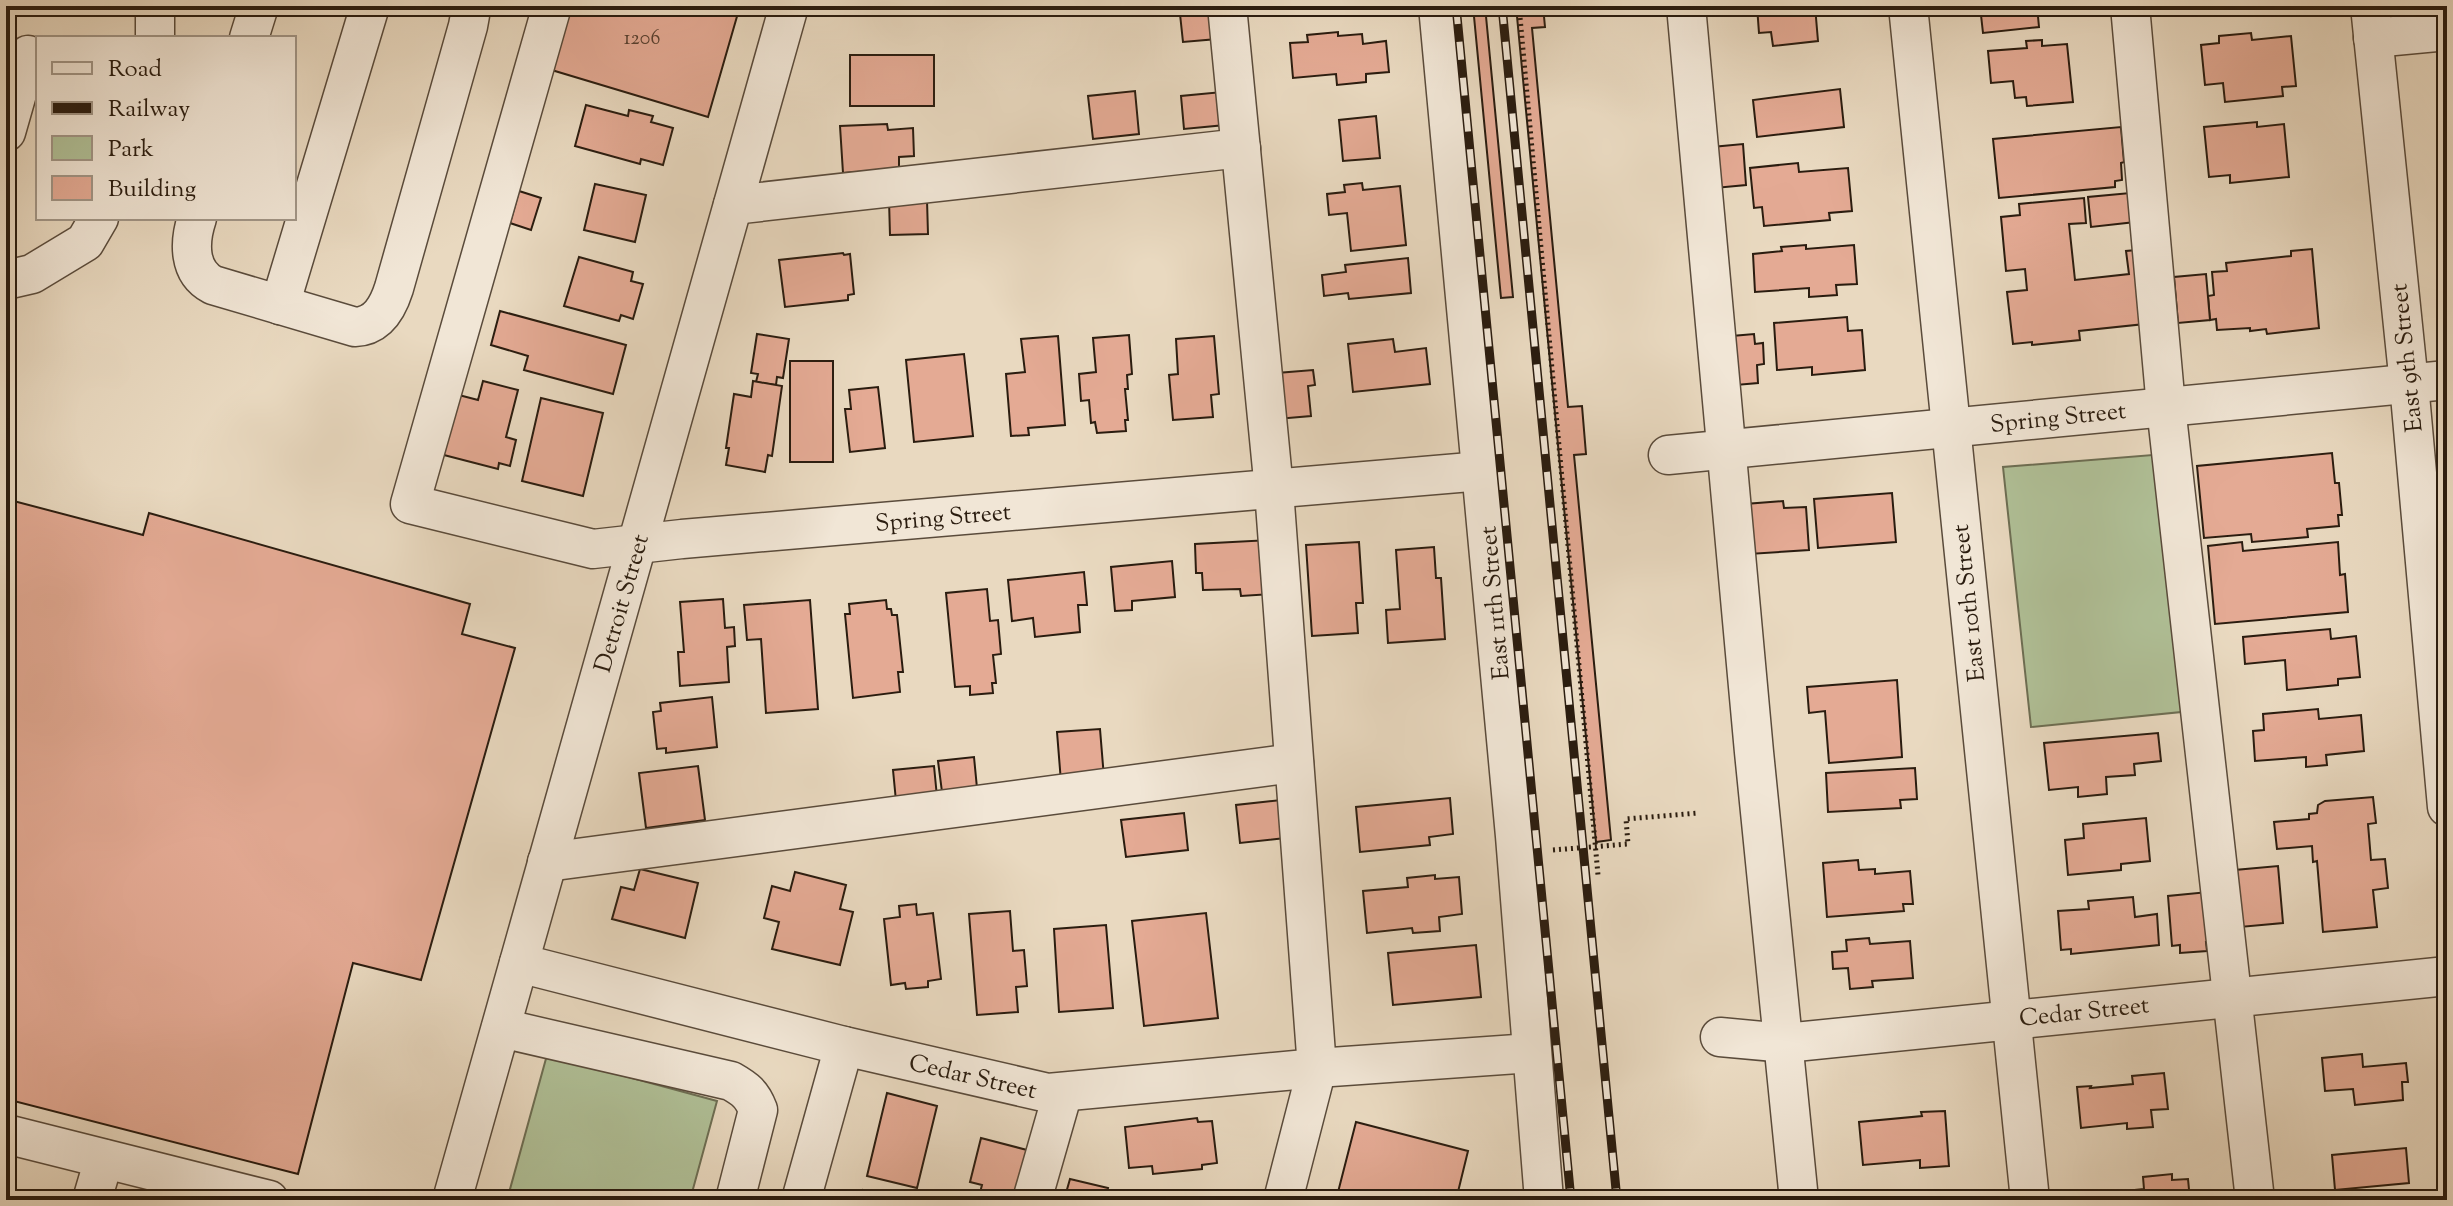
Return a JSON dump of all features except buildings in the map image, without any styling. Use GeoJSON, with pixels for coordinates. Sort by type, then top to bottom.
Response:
{"type":"FeatureCollection","features":[{"type":"Feature","properties":{"kind":"street"},"geometry":{"type":"LineString","coordinates":[[155,6],[155,36]]}},
{"type":"Feature","properties":{"kind":"street"},"geometry":{"type":"LineString","coordinates":[[250,36],[259,6]]}},
{"type":"Feature","properties":{"kind":"street"},"geometry":{"type":"LineString","coordinates":[[280,305],[370,6]]}},
{"type":"Feature","properties":{"kind":"street"},"geometry":{"type":"LineString","coordinates":[[197,220],[192,247],[195,266],[203,279],[213,285],[355,327],[369,324],[385,310],[394,288],[468,26],[469,6]]}},
{"type":"Feature","properties":{"kind":"street","name":"Spring Street"},"geometry":{"type":"LineString","coordinates":[[552,6],[410,504],[593,549],[1482,471]]}},
{"type":"Feature","properties":{"kind":"street","name":"Detroit Street"},"geometry":{"type":"LineString","coordinates":[[452,1200],[789,6]]}},
{"type":"Feature","properties":{"kind":"street"},"geometry":{"type":"LineString","coordinates":[[1227,6],[1274,490],[1317,1068],[1283,1200]]}},
{"type":"Feature","properties":{"kind":"street","name":"East 11th Street"},"geometry":{"type":"LineString","coordinates":[[1438,6],[1482,471],[1544,1200]]}},
{"type":"Feature","properties":{"kind":"street"},"geometry":{"type":"LineString","coordinates":[[1686,6],[1754,752],[1799,1200]]}},
{"type":"Feature","properties":{"kind":"street","name":"East 10th Street"},"geometry":{"type":"LineString","coordinates":[[1908,6],[2030,1200]]}},
{"type":"Feature","properties":{"kind":"street"},"geometry":{"type":"LineString","coordinates":[[2130,6],[2166,407],[2255,1200]]}},
{"type":"Feature","properties":{"kind":"street"},"geometry":{"type":"LineString","coordinates":[[2372,22],[2447,31]]}},
{"type":"Feature","properties":{"kind":"street","name":"East 9th Street"},"geometry":{"type":"LineString","coordinates":[[2372,22],[2409,384],[2437,594],[2447,807]]}},
{"type":"Feature","properties":{"kind":"street"},"geometry":{"type":"LineString","coordinates":[[6,132],[24,56]]}},
{"type":"Feature","properties":{"kind":"street"},"geometry":{"type":"LineString","coordinates":[[733,205],[1241,148]]}},
{"type":"Feature","properties":{"kind":"street"},"geometry":{"type":"LineString","coordinates":[[6,280],[32,274],[85,242],[98,220]]}},
{"type":"Feature","properties":{"kind":"street","name":"Spring Street"},"geometry":{"type":"LineString","coordinates":[[1668,455],[2447,380]]}},
{"type":"Feature","properties":{"kind":"street"},"geometry":{"type":"LineString","coordinates":[[547,862],[1294,763]]}},
{"type":"Feature","properties":{"kind":"street","name":"Cedar Street"},"geometry":{"type":"LineString","coordinates":[[519,963],[844,1046],[1048,1093],[1317,1068],[1532,1053]]}},
{"type":"Feature","properties":{"kind":"street","name":"Cedar Street"},"geometry":{"type":"LineString","coordinates":[[1720,1037],[1785,1043],[2447,976]]}},
{"type":"Feature","properties":{"kind":"street"},"geometry":{"type":"LineString","coordinates":[[501,1028],[731,1081],[746,1089],[754,1098],[758,1110],[735,1200]]}},
{"type":"Feature","properties":{"kind":"street"},"geometry":{"type":"LineString","coordinates":[[801,1200],[844,1046]]}},
{"type":"Feature","properties":{"kind":"street"},"geometry":{"type":"LineString","coordinates":[[1032,1200],[1063,1092]]}},
{"type":"Feature","properties":{"kind":"street"},"geometry":{"type":"LineString","coordinates":[[6,1134],[269,1200]]}},
{"type":"Feature","properties":{"kind":"street"},"geometry":{"type":"LineString","coordinates":[[92,1200],[104,1159]]}},
{"type":"Feature","properties":{"kind":"path"},"geometry":{"type":"LineString","coordinates":[[1519,6],[1598,875]]}},
{"type":"Feature","properties":{"kind":"path"},"geometry":{"type":"LineString","coordinates":[[1552,850],[1628,844],[1626,819],[1698,813]]}},
{"type":"Feature","properties":{"kind":"green space"},"geometry":{"type":"Polygon","coordinates":[[[2165,454],[2191,711],[2031,727],[2003,467],[2165,454]]]}},
{"type":"Feature","properties":{"kind":"green space"},"geometry":{"type":"Polygon","coordinates":[[[547,1055],[717,1101],[690,1200],[507,1200],[547,1055]]]}},
{"type":"Feature","properties":{"kind":"railway"},"geometry":{"type":"LineString","coordinates":[[1456,6],[1571,1200]]}},
{"type":"Feature","properties":{"kind":"railway"},"geometry":{"type":"LineString","coordinates":[[1502,6],[1617,1200]]}}]}
